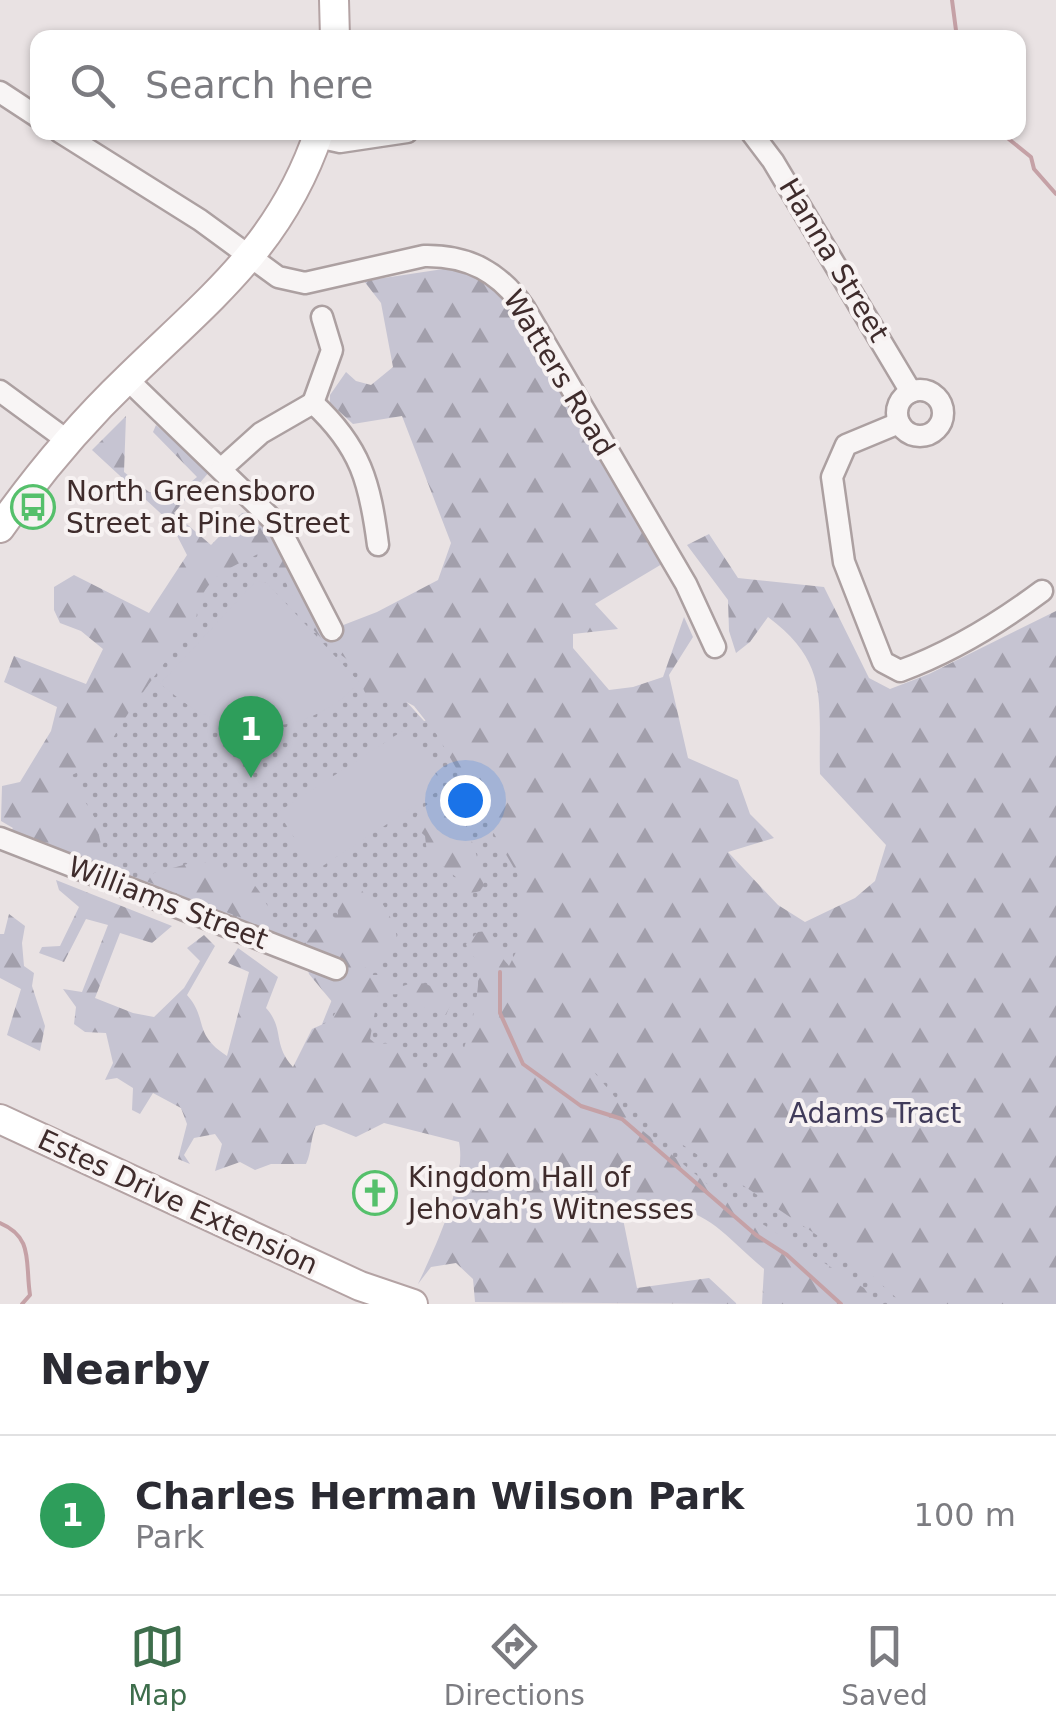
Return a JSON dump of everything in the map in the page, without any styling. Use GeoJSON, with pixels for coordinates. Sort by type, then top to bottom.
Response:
{"type":"FeatureCollection","features":[{"type":"Feature","properties":{"kind":"main road"},"geometry":{"type":"LineString","coordinates":[[334,0],[335,30]]}},
{"type":"Feature","properties":{"kind":"main road"},"geometry":{"type":"LineString","coordinates":[[0,528],[68,440],[250,258],[294,192],[316,140]]}},
{"type":"Feature","properties":{"kind":"main road","name":"Estes Drive Extension"},"geometry":{"type":"LineString","coordinates":[[0,1119],[346,1280],[412,1304]]}},
{"type":"Feature","properties":{"kind":"street"},"geometry":{"type":"LineString","coordinates":[[0,92],[30,112]]}},
{"type":"Feature","properties":{"kind":"street","name":"Watters Road"},"geometry":{"type":"LineString","coordinates":[[73,140],[200,220],[278,277],[305,283],[424,256],[440,256],[474,263],[503,282],[524,309],[686,584],[715,647]]}},
{"type":"Feature","properties":{"kind":"street","name":"Hanna Street"},"geometry":{"type":"LineString","coordinates":[[757,140],[912,392]]}},
{"type":"Feature","properties":{"kind":"street"},"geometry":{"type":"LineString","coordinates":[[221,469],[261,433],[313,403],[332,350],[322,317]]}},
{"type":"Feature","properties":{"kind":"street"},"geometry":{"type":"LineString","coordinates":[[127,378],[278,525],[332,630]]}},
{"type":"Feature","properties":{"kind":"street"},"geometry":{"type":"LineString","coordinates":[[0,391],[68,440]]}},
{"type":"Feature","properties":{"kind":"street"},"geometry":{"type":"LineString","coordinates":[[912,392],[927,392],[939,401],[940,424],[928,434],[906,432],[899,422],[900,402],[912,392]]}},
{"type":"Feature","properties":{"kind":"street"},"geometry":{"type":"LineString","coordinates":[[313,403],[341,428],[371,491],[378,545]]}},
{"type":"Feature","properties":{"kind":"street"},"geometry":{"type":"LineString","coordinates":[[899,422],[846,445],[832,476],[844,562],[884,662],[900,671],[918,664],[1000,622],[1042,591]]}},
{"type":"Feature","properties":{"kind":"street","name":"Williams Street"},"geometry":{"type":"LineString","coordinates":[[0,838],[336,969]]}},
{"type":"Feature","properties":{"kind":"green space","name":"Adams Tract"},"geometry":{"type":"Polygon","coordinates":[[[463,266],[495,277],[662,564],[595,604],[618,629],[573,634],[573,648],[609,690],[633,687],[663,677],[684,617],[693,637],[669,675],[688,758],[738,780],[750,814],[774,838],[728,852],[778,905],[805,922],[855,898],[875,881],[886,845],[820,774],[817,686],[802,651],[768,617],[750,642],[736,653],[729,631],[728,600],[687,545],[709,534],[738,578],[824,587],[869,678],[890,689],[929,674],[1056,611],[1056,1304],[903,1304],[857,1262],[680,1143],[594,1072],[643,1131],[734,1206],[864,1288],[875,1304],[762,1304],[764,1269],[702,1217],[669,1210],[623,1219],[637,1288],[709,1278],[737,1304],[475,1302],[473,1279],[456,1263],[431,1267],[418,1284],[454,1194],[459,1142],[384,1123],[356,1137],[324,1124],[316,1126],[306,1164],[271,1164],[255,1170],[240,1162],[215,1171],[222,1144],[215,1134],[194,1138],[184,1155],[190,1164],[178,1159],[187,1124],[181,1108],[153,1093],[140,1114],[132,1110],[133,1088],[117,1078],[105,1080],[113,1063],[106,1033],[85,1032],[74,1024],[76,1007],[63,989],[82,992],[108,925],[86,919],[64,962],[39,953],[42,947],[60,946],[79,907],[59,890],[56,880],[172,926],[152,943],[120,933],[95,998],[154,1017],[184,988],[200,961],[187,948],[204,935],[215,946],[187,995],[209,1040],[227,1056],[249,972],[228,963],[238,948],[278,977],[266,1008],[293,1067],[312,1029],[330,1021],[338,1009],[309,974],[303,952],[297,946],[299,941],[305,945],[322,920],[330,922],[338,914],[337,902],[343,892],[361,889],[368,900],[382,903],[397,936],[393,953],[363,971],[403,986],[430,986],[451,1003],[446,1015],[413,1004],[402,994],[378,995],[370,1039],[376,1044],[393,1043],[410,1050],[417,1068],[430,1068],[447,1053],[463,1051],[478,982],[477,959],[469,954],[466,944],[478,932],[487,931],[494,937],[490,943],[509,966],[519,946],[522,882],[437,735],[414,706],[399,698],[381,702],[368,699],[362,686],[362,670],[314,630],[276,566],[260,553],[225,571],[209,585],[198,606],[196,621],[131,710],[105,759],[70,776],[96,820],[103,855],[96,862],[30,838],[1,821],[2,786],[20,782],[51,731],[57,707],[4,682],[14,656],[86,684],[103,649],[81,631],[60,623],[54,610],[54,587],[74,575],[149,613],[187,555],[170,522],[92,450],[126,416],[124,472],[149,492],[171,498],[197,477],[153,432],[156,425],[210,471],[174,513],[211,545],[242,513],[255,512],[275,530],[333,629],[377,612],[438,580],[451,543],[402,416],[353,424],[330,403],[330,395],[346,372],[356,381],[371,385],[393,367],[381,303],[364,281],[463,266]]]}},
{"type":"Feature","properties":{"kind":"green space","name":"Adams Tract"},"geometry":{"type":"Polygon","coordinates":[[[260,523],[324,637],[405,700],[424,721],[558,678],[686,822],[1056,1304],[815,1304],[612,1118],[474,1127],[301,1076],[346,965],[9,834],[114,675],[260,523]]]}},
{"type":"Feature","properties":{"kind":"green space"},"geometry":{"type":"Polygon","coordinates":[[[256,581],[267,583],[359,682],[325,710],[284,725],[241,726],[219,721],[194,709],[160,684],[256,581]]]}},
{"type":"Feature","properties":{"kind":"green space"},"geometry":{"type":"Polygon","coordinates":[[[407,728],[444,787],[315,871],[278,812],[407,728]]]}},
{"type":"Feature","properties":{"kind":"green space"},"geometry":{"type":"Polygon","coordinates":[[[449,790],[470,836],[484,885],[480,891],[465,895],[457,878],[427,853],[425,836],[412,824],[421,809],[449,790]]]}},
{"type":"Feature","properties":{"kind":"green space"},"geometry":{"type":"Polygon","coordinates":[[[198,861],[228,868],[248,879],[262,896],[275,924],[270,929],[146,881],[147,875],[198,861]]]}},
{"type":"Feature","properties":{"kind":"green space"},"geometry":{"type":"Polygon","coordinates":[[[9,914],[25,926],[24,966],[34,973],[32,986],[45,1026],[40,1051],[7,1035],[21,989],[0,978],[0,934],[4,934],[9,914]]]}},
{"type":"Feature","properties":{"kind":"waterway"},"geometry":{"type":"LineString","coordinates":[[952,0],[956,30]]}},
{"type":"Feature","properties":{"kind":"waterway"},"geometry":{"type":"LineString","coordinates":[[1010,140],[1031,157],[1034,169],[1056,194]]}},
{"type":"Feature","properties":{"kind":"waterway"},"geometry":{"type":"LineString","coordinates":[[500,972],[500,1013],[523,1064],[581,1106],[622,1119],[841,1304]]}},
{"type":"Feature","properties":{"kind":"waterway"},"geometry":{"type":"LineString","coordinates":[[0,1223],[18,1236],[26,1252],[30,1295],[22,1304]]}},
{"type":"Feature","properties":{"kind":"place","name":"North Greensboro Street at Pine Street"},"geometry":{"type":"Point","coordinates":[33,507]}},
{"type":"Feature","properties":{"kind":"place","name":"Charles Herman Wilson Park"},"geometry":{"type":"Point","coordinates":[251,778]}},
{"type":"Feature","properties":{"kind":"place","name":"Kingdom Hall of Jehovah’s Witnesses"},"geometry":{"type":"Point","coordinates":[375,1193]}}]}
